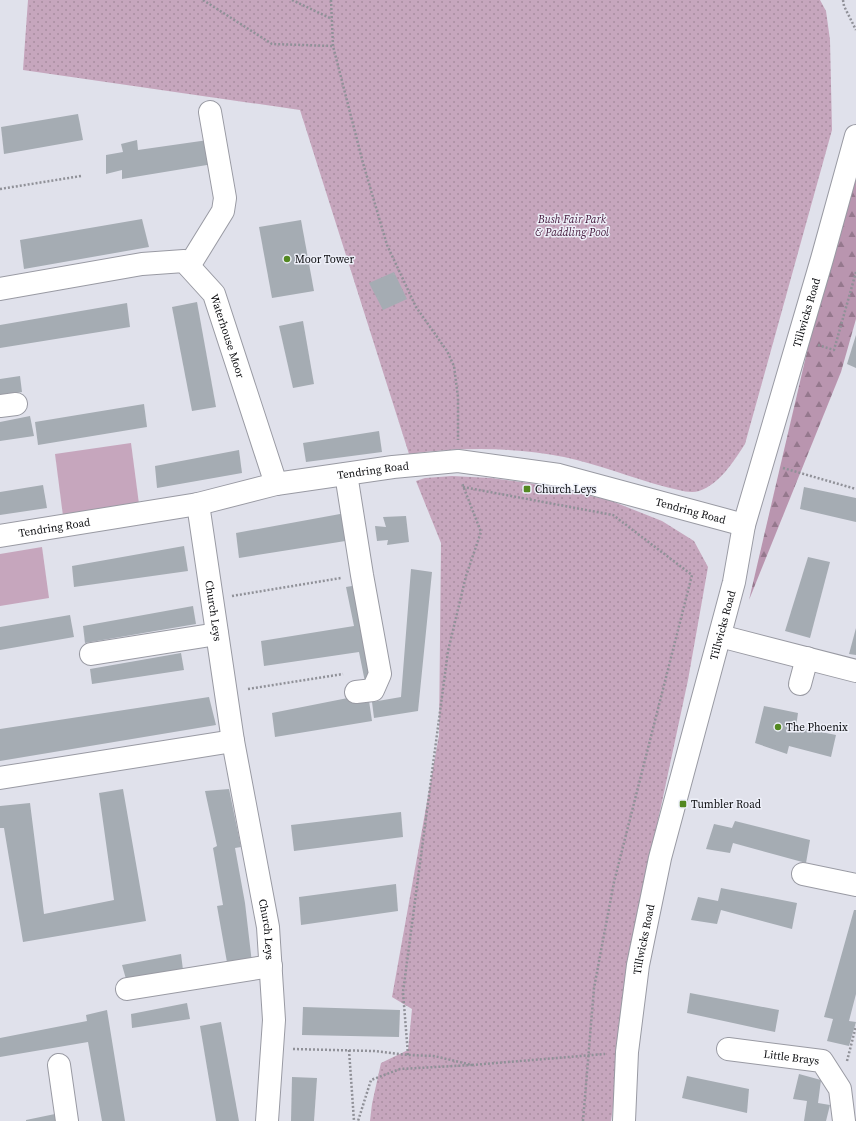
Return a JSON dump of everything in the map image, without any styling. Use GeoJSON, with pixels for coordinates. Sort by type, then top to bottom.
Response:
{"type":"FeatureCollection","features":[{"type":"Feature","properties":{"kind":"street"},"geometry":{"type":"LineString","coordinates":[[0,289],[142,264],[184,261],[189,266],[223,211],[225,198],[210,112]]}},
{"type":"Feature","properties":{"kind":"street","name":"Tillwicks Road"},"geometry":{"type":"LineString","coordinates":[[624,1121],[627,1052],[638,965],[660,858],[734,582],[744,525],[822,259],[856,136]]}},
{"type":"Feature","properties":{"kind":"street","name":"Waterhouse Moor"},"geometry":{"type":"LineString","coordinates":[[189,266],[214,294],[276,484]]}},
{"type":"Feature","properties":{"kind":"street","name":"Tendring Road"},"geometry":{"type":"LineString","coordinates":[[0,536],[198,504],[276,484],[393,467],[458,461],[559,475],[744,525]]}},
{"type":"Feature","properties":{"kind":"street"},"geometry":{"type":"LineString","coordinates":[[346,474],[380,674],[373,690],[356,692]]}},
{"type":"Feature","properties":{"kind":"street","name":"Church Leys"},"geometry":{"type":"LineString","coordinates":[[198,504],[233,741],[268,928],[274,1020],[267,1121]]}},
{"type":"Feature","properties":{"kind":"street"},"geometry":{"type":"LineString","coordinates":[[91,654],[217,634]]}},
{"type":"Feature","properties":{"kind":"street"},"geometry":{"type":"LineString","coordinates":[[720,636],[856,670]]}},
{"type":"Feature","properties":{"kind":"street"},"geometry":{"type":"LineString","coordinates":[[800,684],[807,658]]}},
{"type":"Feature","properties":{"kind":"street"},"geometry":{"type":"LineString","coordinates":[[0,778],[233,741]]}},
{"type":"Feature","properties":{"kind":"street"},"geometry":{"type":"LineString","coordinates":[[803,874],[856,885]]}},
{"type":"Feature","properties":{"kind":"street"},"geometry":{"type":"LineString","coordinates":[[127,989],[271,966]]}},
{"type":"Feature","properties":{"kind":"street","name":"Little Brays"},"geometry":{"type":"LineString","coordinates":[[728,1049],[822,1061],[840,1089],[844,1121]]}},
{"type":"Feature","properties":{"kind":"street"},"geometry":{"type":"LineString","coordinates":[[59,1065],[68,1121]]}},
{"type":"Feature","properties":{"kind":"path"},"geometry":{"type":"LineString","coordinates":[[204,0],[272,44],[333,46]]}},
{"type":"Feature","properties":{"kind":"path"},"geometry":{"type":"LineString","coordinates":[[292,0],[332,19]]}},
{"type":"Feature","properties":{"kind":"path"},"geometry":{"type":"LineString","coordinates":[[331,0],[333,46],[363,163],[387,246],[416,307],[447,352],[454,366],[458,397],[458,461],[462,487],[481,532],[466,576],[448,651],[403,992],[408,1055]]}},
{"type":"Feature","properties":{"kind":"path"},"geometry":{"type":"LineString","coordinates":[[843,0],[844,6],[856,30]]}},
{"type":"Feature","properties":{"kind":"path"},"geometry":{"type":"LineString","coordinates":[[0,189],[80,176]]}},
{"type":"Feature","properties":{"kind":"path"},"geometry":{"type":"LineString","coordinates":[[812,344],[834,350],[856,272]]}},
{"type":"Feature","properties":{"kind":"path"},"geometry":{"type":"LineString","coordinates":[[777,466],[856,489]]}},
{"type":"Feature","properties":{"kind":"path"},"geometry":{"type":"LineString","coordinates":[[462,487],[613,514],[692,575],[614,882],[594,988],[583,1121]]}},
{"type":"Feature","properties":{"kind":"path"},"geometry":{"type":"LineString","coordinates":[[212,600],[362,575]]}},
{"type":"Feature","properties":{"kind":"path"},"geometry":{"type":"LineString","coordinates":[[225,692],[352,673],[356,692]]}},
{"type":"Feature","properties":{"kind":"path"},"geometry":{"type":"LineString","coordinates":[[840,1089],[856,1026]]}},
{"type":"Feature","properties":{"kind":"path"},"geometry":{"type":"LineString","coordinates":[[272,1048],[374,1051],[434,1056],[472,1065]]}},
{"type":"Feature","properties":{"kind":"path"},"geometry":{"type":"LineString","coordinates":[[349,1050],[354,1121]]}},
{"type":"Feature","properties":{"kind":"path"},"geometry":{"type":"LineString","coordinates":[[358,1121],[371,1080],[400,1069],[472,1065],[627,1052]]}},
{"type":"Feature","properties":{"kind":"green space","name":"Bush Fair Park & Paddling Pool"},"geometry":{"type":"Polygon","coordinates":[[[28,0],[820,0],[826,11],[830,40],[832,130],[745,444],[720,478],[707,488],[695,492],[682,491],[640,480],[577,460],[526,451],[467,449],[409,454],[300,110],[23,70],[28,0]]]}},
{"type":"Feature","properties":{"kind":"green space"},"geometry":{"type":"Polygon","coordinates":[[[856,165],[856,319],[841,372],[749,600],[817,309],[856,165]]]}},
{"type":"Feature","properties":{"kind":"green space"},"geometry":{"type":"Polygon","coordinates":[[[131,443],[139,504],[63,516],[55,454],[131,443]]]}},
{"type":"Feature","properties":{"kind":"green space"},"geometry":{"type":"Polygon","coordinates":[[[452,476],[491,478],[529,483],[609,500],[662,521],[694,541],[708,567],[688,680],[647,872],[611,1121],[370,1121],[372,1104],[381,1063],[408,1050],[412,1009],[392,997],[439,735],[441,543],[416,481],[425,478],[452,476]]]}},
{"type":"Feature","properties":{"kind":"green space"},"geometry":{"type":"Polygon","coordinates":[[[42,547],[49,598],[0,606],[0,554],[42,547]]]}},
{"type":"Feature","properties":{"kind":"building"},"geometry":{"type":"Polygon","coordinates":[[[78,114],[83,140],[4,154],[1,127],[78,114]]]}},
{"type":"Feature","properties":{"kind":"building"},"geometry":{"type":"Polygon","coordinates":[[[137,140],[138,150],[208,140],[213,164],[122,179],[122,170],[106,174],[106,155],[123,152],[121,144],[137,140]]]}},
{"type":"Feature","properties":{"kind":"building"},"geometry":{"type":"Polygon","coordinates":[[[142,219],[149,247],[24,269],[20,240],[142,219]]]}},
{"type":"Feature","properties":{"kind":"building","name":"Moor Tower"},"geometry":{"type":"Polygon","coordinates":[[[301,220],[314,291],[272,298],[259,227],[301,220]]]}},
{"type":"Feature","properties":{"kind":"building"},"geometry":{"type":"Polygon","coordinates":[[[394,272],[407,299],[383,310],[369,283],[394,272]]]}},
{"type":"Feature","properties":{"kind":"building"},"geometry":{"type":"Polygon","coordinates":[[[197,302],[216,407],[192,411],[172,307],[197,302]]]}},
{"type":"Feature","properties":{"kind":"building"},"geometry":{"type":"Polygon","coordinates":[[[127,303],[130,327],[0,348],[0,325],[127,303]]]}},
{"type":"Feature","properties":{"kind":"building"},"geometry":{"type":"Polygon","coordinates":[[[303,321],[314,384],[293,388],[279,326],[303,321]]]}},
{"type":"Feature","properties":{"kind":"building"},"geometry":{"type":"Polygon","coordinates":[[[856,335],[856,368],[847,364],[856,335]]]}},
{"type":"Feature","properties":{"kind":"building"},"geometry":{"type":"Polygon","coordinates":[[[20,376],[22,392],[0,396],[0,379],[20,376]]]}},
{"type":"Feature","properties":{"kind":"building"},"geometry":{"type":"Polygon","coordinates":[[[144,404],[147,427],[38,445],[35,422],[144,404]]]}},
{"type":"Feature","properties":{"kind":"building"},"geometry":{"type":"Polygon","coordinates":[[[30,416],[34,436],[0,441],[0,422],[30,416]]]}},
{"type":"Feature","properties":{"kind":"building"},"geometry":{"type":"Polygon","coordinates":[[[379,431],[382,452],[306,462],[303,443],[379,431]]]}},
{"type":"Feature","properties":{"kind":"building"},"geometry":{"type":"Polygon","coordinates":[[[239,450],[242,473],[157,488],[155,466],[239,450]]]}},
{"type":"Feature","properties":{"kind":"building"},"geometry":{"type":"Polygon","coordinates":[[[43,485],[47,508],[0,515],[0,492],[43,485]]]}},
{"type":"Feature","properties":{"kind":"building"},"geometry":{"type":"Polygon","coordinates":[[[804,487],[856,498],[856,522],[800,509],[804,487]]]}},
{"type":"Feature","properties":{"kind":"building"},"geometry":{"type":"Polygon","coordinates":[[[351,512],[358,539],[239,558],[236,533],[351,512]]]}},
{"type":"Feature","properties":{"kind":"building"},"geometry":{"type":"Polygon","coordinates":[[[406,516],[409,542],[387,545],[388,540],[377,541],[375,526],[386,527],[383,517],[406,516]]]}},
{"type":"Feature","properties":{"kind":"building"},"geometry":{"type":"Polygon","coordinates":[[[184,546],[188,571],[74,587],[72,566],[184,546]]]}},
{"type":"Feature","properties":{"kind":"building"},"geometry":{"type":"Polygon","coordinates":[[[808,557],[830,562],[810,638],[785,631],[808,557]]]}},
{"type":"Feature","properties":{"kind":"building"},"geometry":{"type":"Polygon","coordinates":[[[411,569],[432,572],[418,711],[374,718],[372,702],[401,697],[411,569]]]}},
{"type":"Feature","properties":{"kind":"building"},"geometry":{"type":"Polygon","coordinates":[[[364,584],[381,679],[365,682],[359,652],[264,666],[261,641],[354,626],[346,587],[364,584]]]}},
{"type":"Feature","properties":{"kind":"building"},"geometry":{"type":"Polygon","coordinates":[[[193,606],[196,624],[85,643],[83,626],[193,606]]]}},
{"type":"Feature","properties":{"kind":"building"},"geometry":{"type":"Polygon","coordinates":[[[70,615],[74,637],[0,650],[0,627],[70,615]]]}},
{"type":"Feature","properties":{"kind":"building"},"geometry":{"type":"Polygon","coordinates":[[[856,628],[856,655],[849,654],[856,628]]]}},
{"type":"Feature","properties":{"kind":"building"},"geometry":{"type":"Polygon","coordinates":[[[181,653],[184,670],[92,684],[90,669],[181,653]]]}},
{"type":"Feature","properties":{"kind":"building"},"geometry":{"type":"Polygon","coordinates":[[[368,694],[372,721],[275,737],[272,713],[368,694]]]}},
{"type":"Feature","properties":{"kind":"building"},"geometry":{"type":"Polygon","coordinates":[[[209,697],[216,725],[0,761],[0,729],[209,697]]]}},
{"type":"Feature","properties":{"kind":"building"},"geometry":{"type":"Polygon","coordinates":[[[764,706],[798,713],[796,727],[836,735],[831,757],[789,746],[787,754],[755,743],[764,706]]]}},
{"type":"Feature","properties":{"kind":"building"},"geometry":{"type":"Polygon","coordinates":[[[123,789],[146,921],[23,942],[4,828],[0,828],[0,806],[30,803],[44,914],[114,900],[99,793],[123,789]]]}},
{"type":"Feature","properties":{"kind":"building"},"geometry":{"type":"Polygon","coordinates":[[[229,789],[241,847],[235,848],[245,903],[252,963],[228,968],[217,906],[223,905],[213,848],[217,846],[205,791],[229,789]]]}},
{"type":"Feature","properties":{"kind":"building"},"geometry":{"type":"Polygon","coordinates":[[[401,812],[403,837],[294,851],[291,825],[401,812]]]}},
{"type":"Feature","properties":{"kind":"building"},"geometry":{"type":"Polygon","coordinates":[[[735,821],[810,840],[806,863],[733,843],[730,853],[706,849],[714,824],[732,828],[735,821]]]}},
{"type":"Feature","properties":{"kind":"building"},"geometry":{"type":"Polygon","coordinates":[[[396,884],[398,911],[301,925],[299,897],[396,884]]]}},
{"type":"Feature","properties":{"kind":"building"},"geometry":{"type":"Polygon","coordinates":[[[721,888],[797,903],[792,929],[721,910],[717,924],[691,920],[698,897],[718,901],[721,888]]]}},
{"type":"Feature","properties":{"kind":"building"},"geometry":{"type":"Polygon","coordinates":[[[854,910],[856,910],[856,994],[849,1021],[856,1022],[849,1046],[827,1041],[833,1019],[824,1017],[854,910]]]}},
{"type":"Feature","properties":{"kind":"building"},"geometry":{"type":"Polygon","coordinates":[[[181,954],[183,970],[126,979],[122,965],[181,954]]]}},
{"type":"Feature","properties":{"kind":"building"},"geometry":{"type":"Polygon","coordinates":[[[690,993],[779,1010],[775,1032],[687,1013],[690,993]]]}},
{"type":"Feature","properties":{"kind":"building"},"geometry":{"type":"Polygon","coordinates":[[[187,1003],[190,1019],[132,1028],[131,1014],[187,1003]]]}},
{"type":"Feature","properties":{"kind":"building"},"geometry":{"type":"Polygon","coordinates":[[[303,1007],[400,1010],[399,1037],[302,1035],[303,1007]]]}},
{"type":"Feature","properties":{"kind":"building"},"geometry":{"type":"Polygon","coordinates":[[[107,1010],[125,1121],[102,1121],[88,1042],[0,1057],[0,1038],[87,1021],[86,1015],[107,1010]]]}},
{"type":"Feature","properties":{"kind":"building"},"geometry":{"type":"Polygon","coordinates":[[[221,1022],[239,1121],[216,1121],[200,1026],[221,1022]]]}},
{"type":"Feature","properties":{"kind":"building"},"geometry":{"type":"Polygon","coordinates":[[[799,1074],[821,1080],[818,1103],[830,1105],[826,1121],[804,1121],[807,1101],[793,1099],[799,1074]]]}},
{"type":"Feature","properties":{"kind":"building"},"geometry":{"type":"Polygon","coordinates":[[[687,1076],[749,1089],[747,1113],[682,1098],[687,1076]]]}},
{"type":"Feature","properties":{"kind":"building"},"geometry":{"type":"Polygon","coordinates":[[[292,1077],[317,1078],[314,1121],[291,1121],[292,1077]]]}},
{"type":"Feature","properties":{"kind":"building"},"geometry":{"type":"Polygon","coordinates":[[[55,1114],[56,1121],[26,1121],[26,1120],[55,1114]]]}},
{"type":"Feature","properties":{"kind":"place","name":"Moor Tower"},"geometry":{"type":"Point","coordinates":[287,259]}},
{"type":"Feature","properties":{"kind":"place","name":"Church Leys"},"geometry":{"type":"Point","coordinates":[527,489]}},
{"type":"Feature","properties":{"kind":"place","name":"The Phoenix"},"geometry":{"type":"Point","coordinates":[778,727]}},
{"type":"Feature","properties":{"kind":"place","name":"Tumbler Road"},"geometry":{"type":"Point","coordinates":[683,804]}}]}
